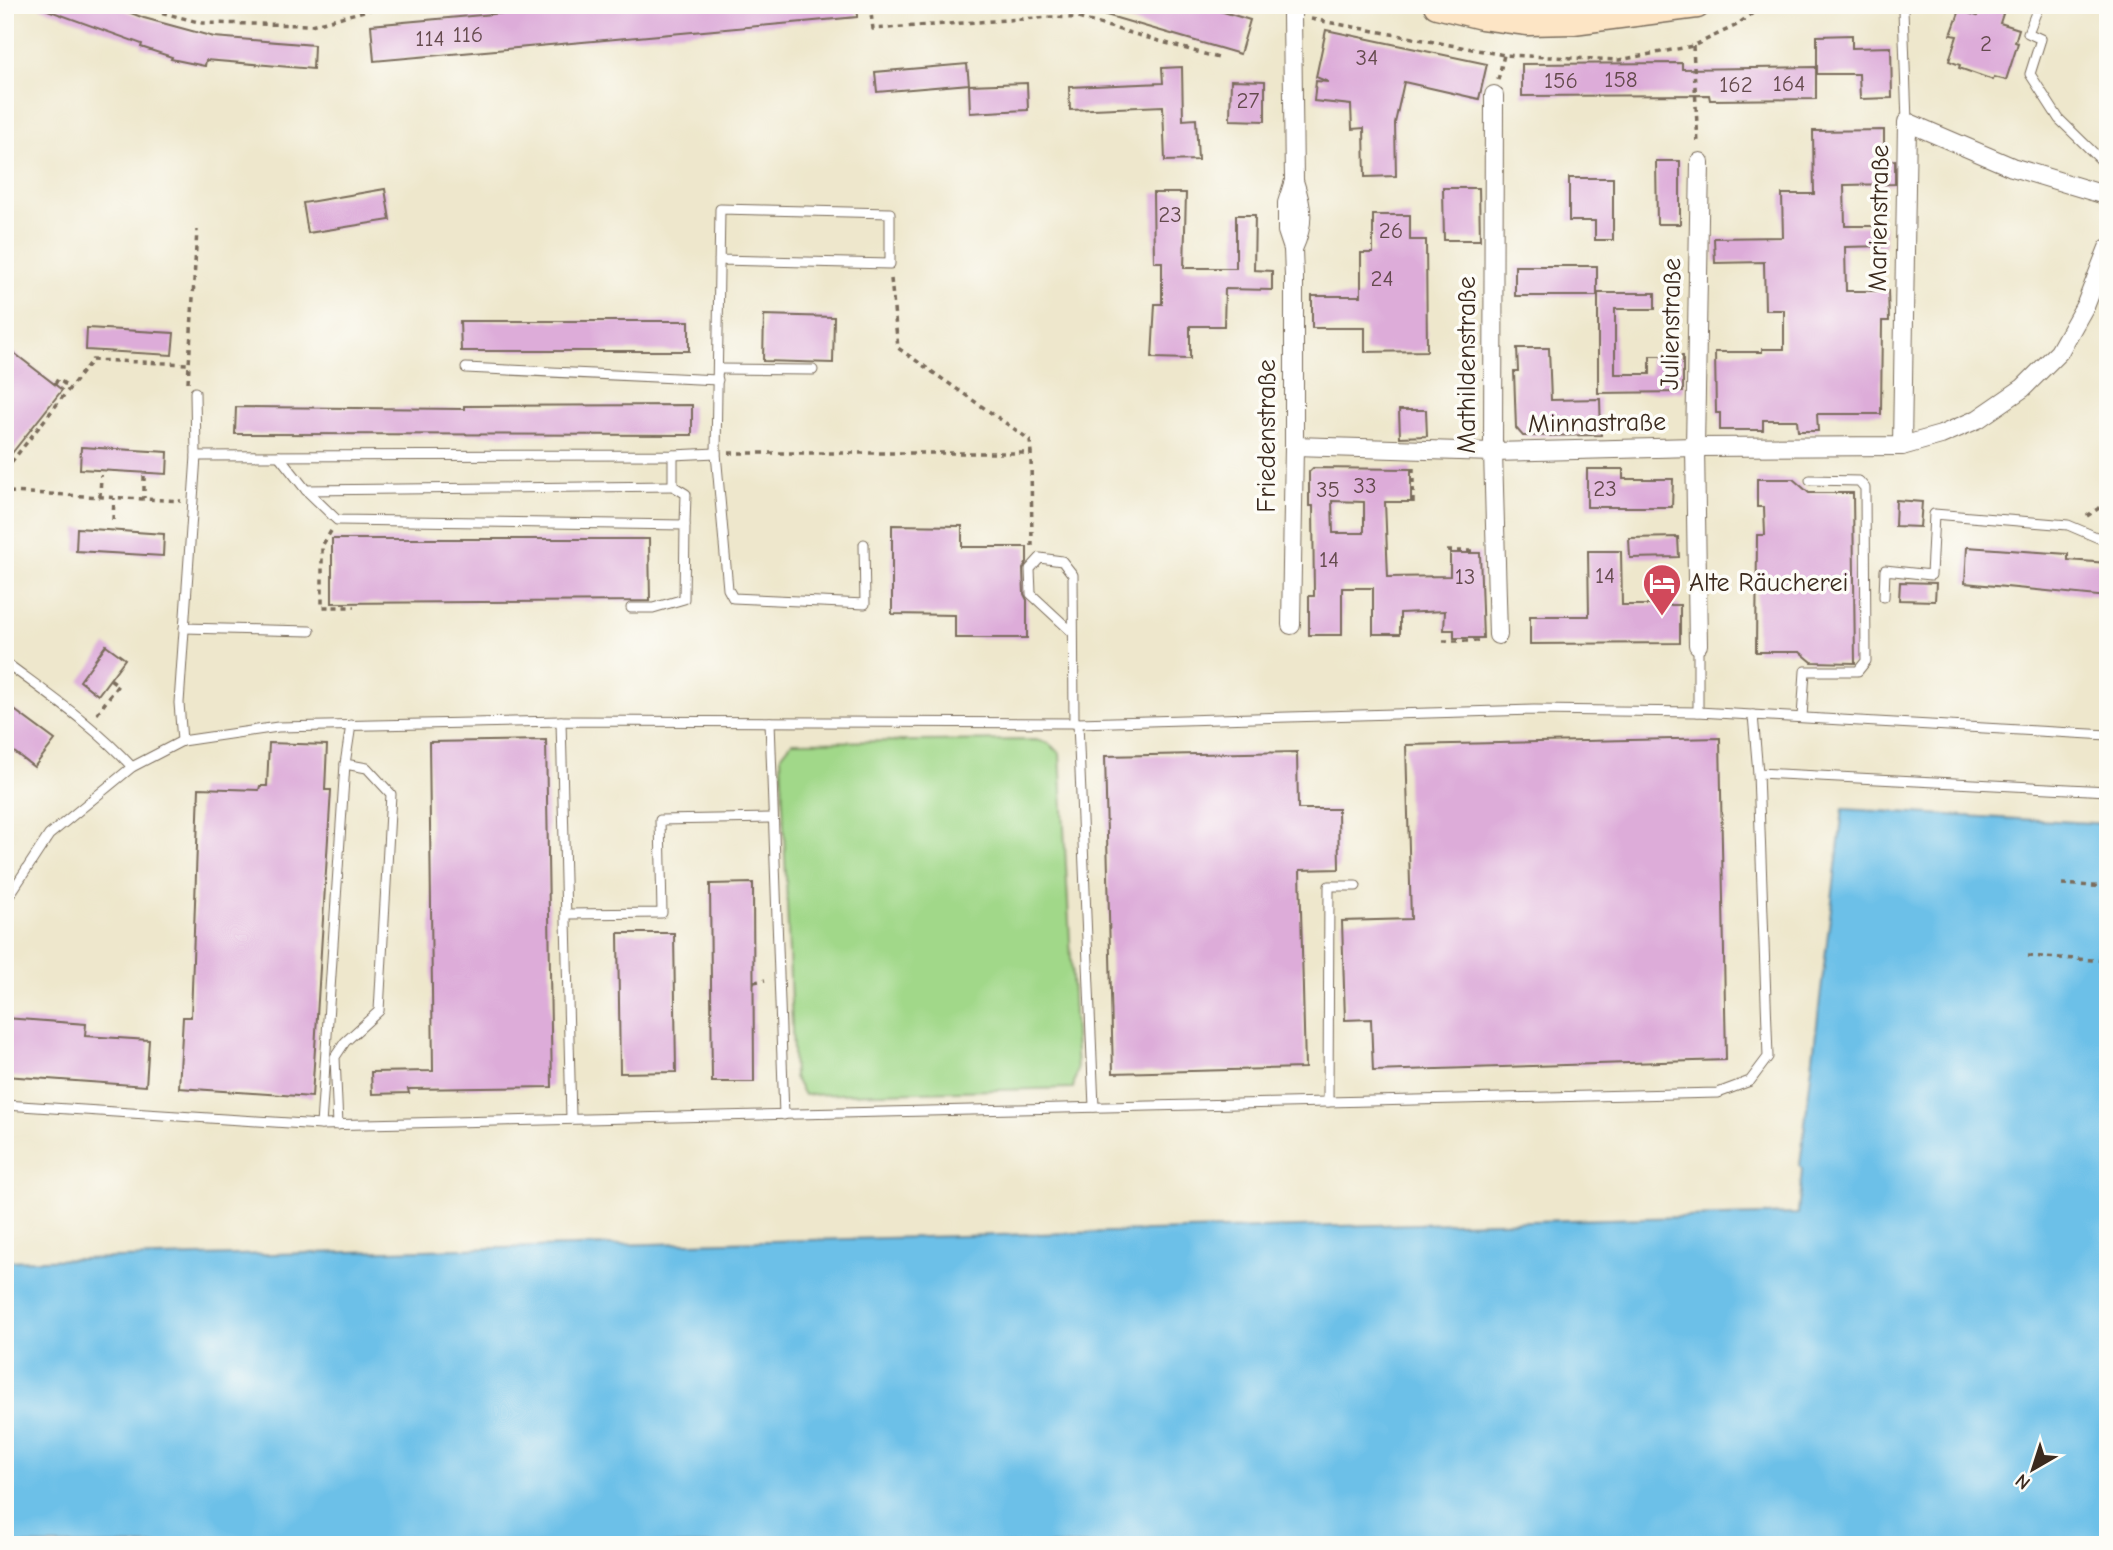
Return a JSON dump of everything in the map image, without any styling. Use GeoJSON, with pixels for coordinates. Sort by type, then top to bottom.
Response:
{"type":"FeatureCollection","features":[{"type":"Feature","properties":{"kind":"main road"},"geometry":{"type":"LineString","coordinates":[[1437,5],[1482,16],[1528,22],[1573,21],[1697,5]]}},
{"type":"Feature","properties":{"kind":"street","name":"Friedenstraße"},"geometry":{"type":"LineString","coordinates":[[1291,625],[1293,248],[1287,231],[1287,203],[1294,181],[1294,5]]}},
{"type":"Feature","properties":{"kind":"street","name":"Mathildenstraße"},"geometry":{"type":"LineString","coordinates":[[1494,95],[1493,452],[1498,635]]}},
{"type":"Feature","properties":{"kind":"street","name":"Marienstraße"},"geometry":{"type":"LineString","coordinates":[[1902,446],[1907,122],[2012,167],[2108,196]]}},
{"type":"Feature","properties":{"kind":"street","name":"Julienstraße"},"geometry":{"type":"LineString","coordinates":[[1698,645],[1695,447],[1700,162]]}},
{"type":"Feature","properties":{"kind":"street","name":"Minnastraße"},"geometry":{"type":"LineString","coordinates":[[1294,446],[1493,452],[1902,446],[1941,435],[1978,419],[2023,388],[2059,352],[2086,304],[2108,248]]}},
{"type":"Feature","properties":{"kind":"lane"},"geometry":{"type":"LineString","coordinates":[[2039,5],[2028,33],[2041,39],[2030,74],[2059,120],[2101,160],[2108,163]]}},
{"type":"Feature","properties":{"kind":"lane"},"geometry":{"type":"LineString","coordinates":[[1903,10],[1907,122]]}},
{"type":"Feature","properties":{"kind":"lane"},"geometry":{"type":"LineString","coordinates":[[5,12],[5,46]]}},
{"type":"Feature","properties":{"kind":"lane"},"geometry":{"type":"LineString","coordinates":[[719,260],[890,264],[890,213],[720,209],[719,260],[718,380],[716,453],[728,589],[733,597],[865,604],[864,544]]}},
{"type":"Feature","properties":{"kind":"lane"},"geometry":{"type":"LineString","coordinates":[[466,368],[718,380]]}},
{"type":"Feature","properties":{"kind":"lane"},"geometry":{"type":"LineString","coordinates":[[718,369],[813,370]]}},
{"type":"Feature","properties":{"kind":"lane"},"geometry":{"type":"LineString","coordinates":[[183,741],[178,703],[194,502],[195,392]]}},
{"type":"Feature","properties":{"kind":"lane"},"geometry":{"type":"LineString","coordinates":[[196,456],[716,453]]}},
{"type":"Feature","properties":{"kind":"lane"},"geometry":{"type":"LineString","coordinates":[[673,455],[673,486]]}},
{"type":"Feature","properties":{"kind":"lane"},"geometry":{"type":"LineString","coordinates":[[279,456],[306,490],[337,520],[685,525]]}},
{"type":"Feature","properties":{"kind":"lane"},"geometry":{"type":"LineString","coordinates":[[1802,717],[1805,671],[1858,671],[1866,661],[1865,488],[1859,481],[1810,480]]}},
{"type":"Feature","properties":{"kind":"lane"},"geometry":{"type":"LineString","coordinates":[[306,490],[673,486],[686,494],[684,599],[653,608],[631,608]]}},
{"type":"Feature","properties":{"kind":"lane"},"geometry":{"type":"LineString","coordinates":[[1884,597],[1885,570],[1931,575],[1934,514],[2068,525],[2108,542]]}},
{"type":"Feature","properties":{"kind":"lane"},"geometry":{"type":"LineString","coordinates":[[1073,633],[1031,594],[1030,569],[1040,558],[1062,561],[1073,575],[1076,723],[1094,1107]]}},
{"type":"Feature","properties":{"kind":"lane"},"geometry":{"type":"LineString","coordinates":[[184,628],[310,631]]}},
{"type":"Feature","properties":{"kind":"lane"},"geometry":{"type":"LineString","coordinates":[[1698,645],[1698,712]]}},
{"type":"Feature","properties":{"kind":"lane"},"geometry":{"type":"LineString","coordinates":[[5,662],[108,740],[132,767]]}},
{"type":"Feature","properties":{"kind":"lane"},"geometry":{"type":"LineString","coordinates":[[5,902],[49,835],[132,767],[183,741],[278,727],[561,721],[1076,723],[1534,710],[1698,712],[2108,735]]}},
{"type":"Feature","properties":{"kind":"lane"},"geometry":{"type":"LineString","coordinates":[[5,1105],[338,1125],[1718,1093],[1750,1081],[1768,1057],[1758,773],[1753,715]]}},
{"type":"Feature","properties":{"kind":"lane"},"geometry":{"type":"LineString","coordinates":[[561,721],[571,1118]]}},
{"type":"Feature","properties":{"kind":"lane"},"geometry":{"type":"LineString","coordinates":[[769,722],[784,1115]]}},
{"type":"Feature","properties":{"kind":"lane"},"geometry":{"type":"LineString","coordinates":[[321,1125],[345,764],[351,725]]}},
{"type":"Feature","properties":{"kind":"lane"},"geometry":{"type":"LineString","coordinates":[[338,1125],[335,1056],[345,1042],[379,1011],[391,794],[367,768],[345,764]]}},
{"type":"Feature","properties":{"kind":"lane"},"geometry":{"type":"LineString","coordinates":[[1758,773],[2108,791]]}},
{"type":"Feature","properties":{"kind":"lane"},"geometry":{"type":"LineString","coordinates":[[567,914],[662,913],[660,820],[772,818]]}},
{"type":"Feature","properties":{"kind":"lane"},"geometry":{"type":"LineString","coordinates":[[1328,1102],[1329,886],[1356,886]]}},
{"type":"Feature","properties":{"kind":"path"},"geometry":{"type":"LineString","coordinates":[[133,5],[202,23],[311,24],[387,5]]}},
{"type":"Feature","properties":{"kind":"path"},"geometry":{"type":"LineString","coordinates":[[870,5],[873,29],[1052,17],[1078,18],[1222,59]]}},
{"type":"Feature","properties":{"kind":"path"},"geometry":{"type":"LineString","coordinates":[[1693,46],[1700,162]]}},
{"type":"Feature","properties":{"kind":"path"},"geometry":{"type":"LineString","coordinates":[[195,392],[188,382],[197,230]]}},
{"type":"Feature","properties":{"kind":"path"},"geometry":{"type":"LineString","coordinates":[[890,264],[898,348],[1030,440],[1031,548],[1040,558]]}},
{"type":"Feature","properties":{"kind":"path"},"geometry":{"type":"LineString","coordinates":[[5,470],[92,360],[189,364]]}},
{"type":"Feature","properties":{"kind":"path"},"geometry":{"type":"LineString","coordinates":[[55,384],[58,379],[70,388]]}},
{"type":"Feature","properties":{"kind":"path"},"geometry":{"type":"LineString","coordinates":[[1413,450],[1413,503]]}},
{"type":"Feature","properties":{"kind":"path"},"geometry":{"type":"LineString","coordinates":[[716,453],[1031,453]]}},
{"type":"Feature","properties":{"kind":"path"},"geometry":{"type":"LineString","coordinates":[[100,497],[101,475]]}},
{"type":"Feature","properties":{"kind":"path"},"geometry":{"type":"LineString","coordinates":[[144,476],[144,498]]}},
{"type":"Feature","properties":{"kind":"path"},"geometry":{"type":"LineString","coordinates":[[6,493],[194,502]]}},
{"type":"Feature","properties":{"kind":"path"},"geometry":{"type":"LineString","coordinates":[[113,520],[114,498]]}},
{"type":"Feature","properties":{"kind":"path"},"geometry":{"type":"LineString","coordinates":[[2068,525],[2081,520],[2108,502]]}},
{"type":"Feature","properties":{"kind":"path"},"geometry":{"type":"LineString","coordinates":[[337,520],[322,546],[322,607],[355,607]]}},
{"type":"Feature","properties":{"kind":"path"},"geometry":{"type":"LineString","coordinates":[[1447,551],[1496,551]]}},
{"type":"Feature","properties":{"kind":"path"},"geometry":{"type":"LineString","coordinates":[[1443,641],[1484,641],[1498,635]]}},
{"type":"Feature","properties":{"kind":"path"},"geometry":{"type":"LineString","coordinates":[[89,725],[118,685],[110,679]]}},
{"type":"Feature","properties":{"kind":"path"},"geometry":{"type":"LineString","coordinates":[[2062,884],[2108,887]]}},
{"type":"Feature","properties":{"kind":"path"},"geometry":{"type":"LineString","coordinates":[[2028,956],[2108,961]]}},
{"type":"Feature","properties":{"kind":"green space"},"geometry":{"type":"Polygon","coordinates":[[[1036,740],[1048,743],[1060,753],[1077,1071],[1073,1088],[804,1095],[794,1077],[781,756],[792,742],[1036,740]]]}},
{"type":"Feature","properties":{"kind":"water"},"geometry":{"type":"Polygon","coordinates":[[[1843,809],[2108,824],[2108,1545],[5,1545],[5,1261],[1798,1214],[1802,1169],[1800,1165],[1843,809]]]}},
{"type":"Feature","properties":{"kind":"building"},"geometry":{"type":"Polygon","coordinates":[[[110,5],[144,18],[214,37],[314,45],[313,69],[206,60],[205,66],[171,59],[172,57],[141,47],[142,44],[39,7],[110,5]]]}},
{"type":"Feature","properties":{"kind":"building"},"geometry":{"type":"Polygon","coordinates":[[[593,5],[857,5],[857,17],[374,61],[371,25],[593,5]]]}},
{"type":"Feature","properties":{"kind":"building"},"geometry":{"type":"Polygon","coordinates":[[[1090,5],[1200,5],[1250,20],[1240,54],[1089,10],[1090,5]]]}},
{"type":"Feature","properties":{"kind":"building"},"geometry":{"type":"Polygon","coordinates":[[[1980,5],[2006,5],[2000,23],[2019,29],[2015,42],[2018,43],[2006,80],[1994,77],[1993,80],[1959,68],[1960,65],[1949,61],[1957,36],[1951,35],[1960,10],[1977,16],[1980,5]]]}},
{"type":"Feature","properties":{"kind":"building"},"geometry":{"type":"Polygon","coordinates":[[[1326,30],[1487,64],[1479,99],[1404,82],[1395,123],[1396,176],[1365,177],[1364,128],[1352,129],[1351,105],[1314,101],[1316,81],[1328,82],[1316,77],[1326,30]]]}},
{"type":"Feature","properties":{"kind":"building"},"geometry":{"type":"Polygon","coordinates":[[[1852,35],[1852,48],[1891,47],[1892,98],[1860,99],[1859,74],[1817,74],[1817,36],[1852,35]]]}},
{"type":"Feature","properties":{"kind":"building"},"geometry":{"type":"Polygon","coordinates":[[[1682,63],[1682,69],[1816,67],[1816,99],[1710,100],[1709,95],[1522,96],[1522,64],[1682,63]]]}},
{"type":"Feature","properties":{"kind":"building"},"geometry":{"type":"Polygon","coordinates":[[[967,64],[969,84],[877,92],[875,72],[967,64]]]}},
{"type":"Feature","properties":{"kind":"building"},"geometry":{"type":"Polygon","coordinates":[[[1182,67],[1183,120],[1196,119],[1198,160],[1165,161],[1163,106],[1070,110],[1069,87],[1163,83],[1162,68],[1182,67]]]}},
{"type":"Feature","properties":{"kind":"building"},"geometry":{"type":"Polygon","coordinates":[[[1231,80],[1265,81],[1265,121],[1230,120],[1231,80]]]}},
{"type":"Feature","properties":{"kind":"building"},"geometry":{"type":"Polygon","coordinates":[[[1027,83],[1028,110],[970,113],[969,85],[1027,83]]]}},
{"type":"Feature","properties":{"kind":"building"},"geometry":{"type":"Polygon","coordinates":[[[1884,130],[1884,161],[1895,160],[1895,184],[1844,185],[1845,226],[1885,226],[1885,246],[1845,247],[1846,291],[1888,291],[1889,321],[1882,321],[1881,414],[1817,414],[1818,431],[1798,431],[1797,420],[1763,420],[1763,430],[1720,430],[1720,413],[1716,413],[1715,352],[1784,349],[1784,310],[1765,310],[1764,262],[1715,263],[1714,238],[1783,237],[1782,194],[1814,194],[1813,131],[1884,130]]]}},
{"type":"Feature","properties":{"kind":"building"},"geometry":{"type":"Polygon","coordinates":[[[1656,161],[1680,161],[1680,224],[1657,224],[1656,161]]]}},
{"type":"Feature","properties":{"kind":"building"},"geometry":{"type":"Polygon","coordinates":[[[1569,178],[1613,178],[1613,240],[1595,240],[1595,221],[1569,221],[1569,178]]]}},
{"type":"Feature","properties":{"kind":"building"},"geometry":{"type":"Polygon","coordinates":[[[1443,188],[1479,188],[1480,240],[1444,240],[1443,188]]]}},
{"type":"Feature","properties":{"kind":"building"},"geometry":{"type":"Polygon","coordinates":[[[385,189],[390,220],[308,233],[303,203],[385,189]]]}},
{"type":"Feature","properties":{"kind":"building"},"geometry":{"type":"Polygon","coordinates":[[[1153,193],[1186,193],[1184,268],[1236,268],[1236,215],[1255,215],[1254,270],[1272,271],[1272,290],[1225,289],[1224,326],[1190,326],[1190,359],[1152,358],[1155,304],[1162,304],[1162,262],[1154,262],[1153,193]]]}},
{"type":"Feature","properties":{"kind":"building"},"geometry":{"type":"Polygon","coordinates":[[[1373,215],[1410,215],[1410,240],[1426,240],[1427,351],[1365,352],[1365,328],[1312,328],[1312,296],[1361,296],[1361,253],[1373,253],[1373,215]]]}},
{"type":"Feature","properties":{"kind":"building"},"geometry":{"type":"Polygon","coordinates":[[[1515,266],[1597,266],[1597,296],[1515,296],[1515,266]]]}},
{"type":"Feature","properties":{"kind":"building"},"geometry":{"type":"Polygon","coordinates":[[[1598,293],[1655,293],[1655,309],[1615,309],[1615,374],[1650,374],[1650,356],[1683,356],[1683,392],[1598,393],[1598,293]]]}},
{"type":"Feature","properties":{"kind":"building"},"geometry":{"type":"Polygon","coordinates":[[[764,315],[834,317],[833,363],[763,361],[764,315]]]}},
{"type":"Feature","properties":{"kind":"building"},"geometry":{"type":"Polygon","coordinates":[[[460,321],[689,321],[689,351],[461,351],[460,321]]]}},
{"type":"Feature","properties":{"kind":"building"},"geometry":{"type":"Polygon","coordinates":[[[87,328],[174,333],[172,355],[86,350],[87,328]]]}},
{"type":"Feature","properties":{"kind":"building"},"geometry":{"type":"Polygon","coordinates":[[[5,346],[62,390],[5,462],[5,346]]]}},
{"type":"Feature","properties":{"kind":"building"},"geometry":{"type":"Polygon","coordinates":[[[1517,348],[1549,348],[1551,400],[1600,399],[1601,435],[1523,436],[1516,428],[1514,371],[1518,371],[1517,348]]]}},
{"type":"Feature","properties":{"kind":"building"},"geometry":{"type":"Polygon","coordinates":[[[692,405],[692,435],[235,434],[236,407],[464,409],[464,406],[692,405]]]}},
{"type":"Feature","properties":{"kind":"building"},"geometry":{"type":"Polygon","coordinates":[[[1399,410],[1426,410],[1427,436],[1400,437],[1399,410]]]}},
{"type":"Feature","properties":{"kind":"building"},"geometry":{"type":"Polygon","coordinates":[[[81,447],[168,452],[167,474],[80,469],[81,447]]]}},
{"type":"Feature","properties":{"kind":"building"},"geometry":{"type":"Polygon","coordinates":[[[1313,468],[1411,469],[1411,502],[1385,502],[1388,577],[1450,576],[1450,553],[1480,553],[1483,638],[1454,638],[1454,630],[1444,630],[1445,611],[1400,613],[1400,634],[1373,634],[1373,588],[1342,588],[1342,635],[1309,635],[1309,596],[1314,596],[1313,506],[1309,506],[1309,472],[1313,468]],[[1332,501],[1333,533],[1364,533],[1364,502],[1332,501]]]}},
{"type":"Feature","properties":{"kind":"building"},"geometry":{"type":"Polygon","coordinates":[[[1587,469],[1623,469],[1623,479],[1673,479],[1672,507],[1587,507],[1587,469]]]}},
{"type":"Feature","properties":{"kind":"building"},"geometry":{"type":"Polygon","coordinates":[[[1757,479],[1793,479],[1809,493],[1853,493],[1855,663],[1812,662],[1800,652],[1756,652],[1757,535],[1765,535],[1764,507],[1757,507],[1757,479]]]}},
{"type":"Feature","properties":{"kind":"building"},"geometry":{"type":"Polygon","coordinates":[[[1896,500],[1922,502],[1920,527],[1895,526],[1896,500]]]}},
{"type":"Feature","properties":{"kind":"building"},"geometry":{"type":"Polygon","coordinates":[[[892,525],[962,526],[962,547],[1027,547],[1027,562],[1023,569],[1024,594],[1027,600],[1027,638],[955,638],[955,615],[892,614],[892,525]]]}},
{"type":"Feature","properties":{"kind":"building"},"geometry":{"type":"Polygon","coordinates":[[[77,528],[164,534],[163,556],[76,551],[77,528]]]}},
{"type":"Feature","properties":{"kind":"building"},"geometry":{"type":"Polygon","coordinates":[[[1678,537],[1679,557],[1630,558],[1629,538],[1678,537]]]}},
{"type":"Feature","properties":{"kind":"building"},"geometry":{"type":"Polygon","coordinates":[[[332,539],[649,539],[650,601],[332,603],[332,539]]]}},
{"type":"Feature","properties":{"kind":"building"},"geometry":{"type":"Polygon","coordinates":[[[1967,547],[2068,554],[2068,560],[2108,563],[2108,597],[1965,583],[1967,547]]]}},
{"type":"Feature","properties":{"kind":"building"},"geometry":{"type":"Polygon","coordinates":[[[1588,551],[1621,551],[1622,605],[1680,605],[1680,643],[1530,644],[1530,616],[1589,616],[1588,551]]]}},
{"type":"Feature","properties":{"kind":"building"},"geometry":{"type":"Polygon","coordinates":[[[1900,582],[1936,583],[1935,601],[1899,600],[1900,582]]]}},
{"type":"Feature","properties":{"kind":"building"},"geometry":{"type":"Polygon","coordinates":[[[106,645],[125,659],[98,695],[80,681],[106,645]]]}},
{"type":"Feature","properties":{"kind":"building"},"geometry":{"type":"Polygon","coordinates":[[[5,703],[55,740],[34,767],[5,745],[5,703]]]}},
{"type":"Feature","properties":{"kind":"building"},"geometry":{"type":"Polygon","coordinates":[[[1720,738],[1726,1060],[1373,1071],[1371,1019],[1345,1020],[1342,921],[1411,919],[1406,745],[1720,738]]]}},
{"type":"Feature","properties":{"kind":"building"},"geometry":{"type":"Polygon","coordinates":[[[546,740],[552,1087],[408,1089],[409,1093],[372,1094],[371,1072],[433,1071],[429,742],[546,740]]]}},
{"type":"Feature","properties":{"kind":"building"},"geometry":{"type":"Polygon","coordinates":[[[269,743],[327,745],[325,790],[331,790],[312,1097],[179,1088],[183,1017],[191,1017],[199,788],[259,790],[260,786],[267,786],[269,743]]]}},
{"type":"Feature","properties":{"kind":"building"},"geometry":{"type":"Polygon","coordinates":[[[1297,752],[1298,809],[1338,809],[1339,869],[1300,870],[1305,1068],[1113,1073],[1105,756],[1297,752]]]}},
{"type":"Feature","properties":{"kind":"building"},"geometry":{"type":"Polygon","coordinates":[[[753,883],[754,1082],[712,1082],[710,884],[753,883]]]}},
{"type":"Feature","properties":{"kind":"building"},"geometry":{"type":"Polygon","coordinates":[[[618,933],[674,933],[676,1072],[620,1073],[618,933]]]}},
{"type":"Feature","properties":{"kind":"building"},"geometry":{"type":"Polygon","coordinates":[[[5,1018],[86,1024],[85,1036],[149,1040],[146,1086],[5,1076],[5,1018]]]}},
{"type":"Feature","properties":{"kind":"place","name":"Alte Räucherei"},"geometry":{"type":"Point","coordinates":[1662,617]}}]}
